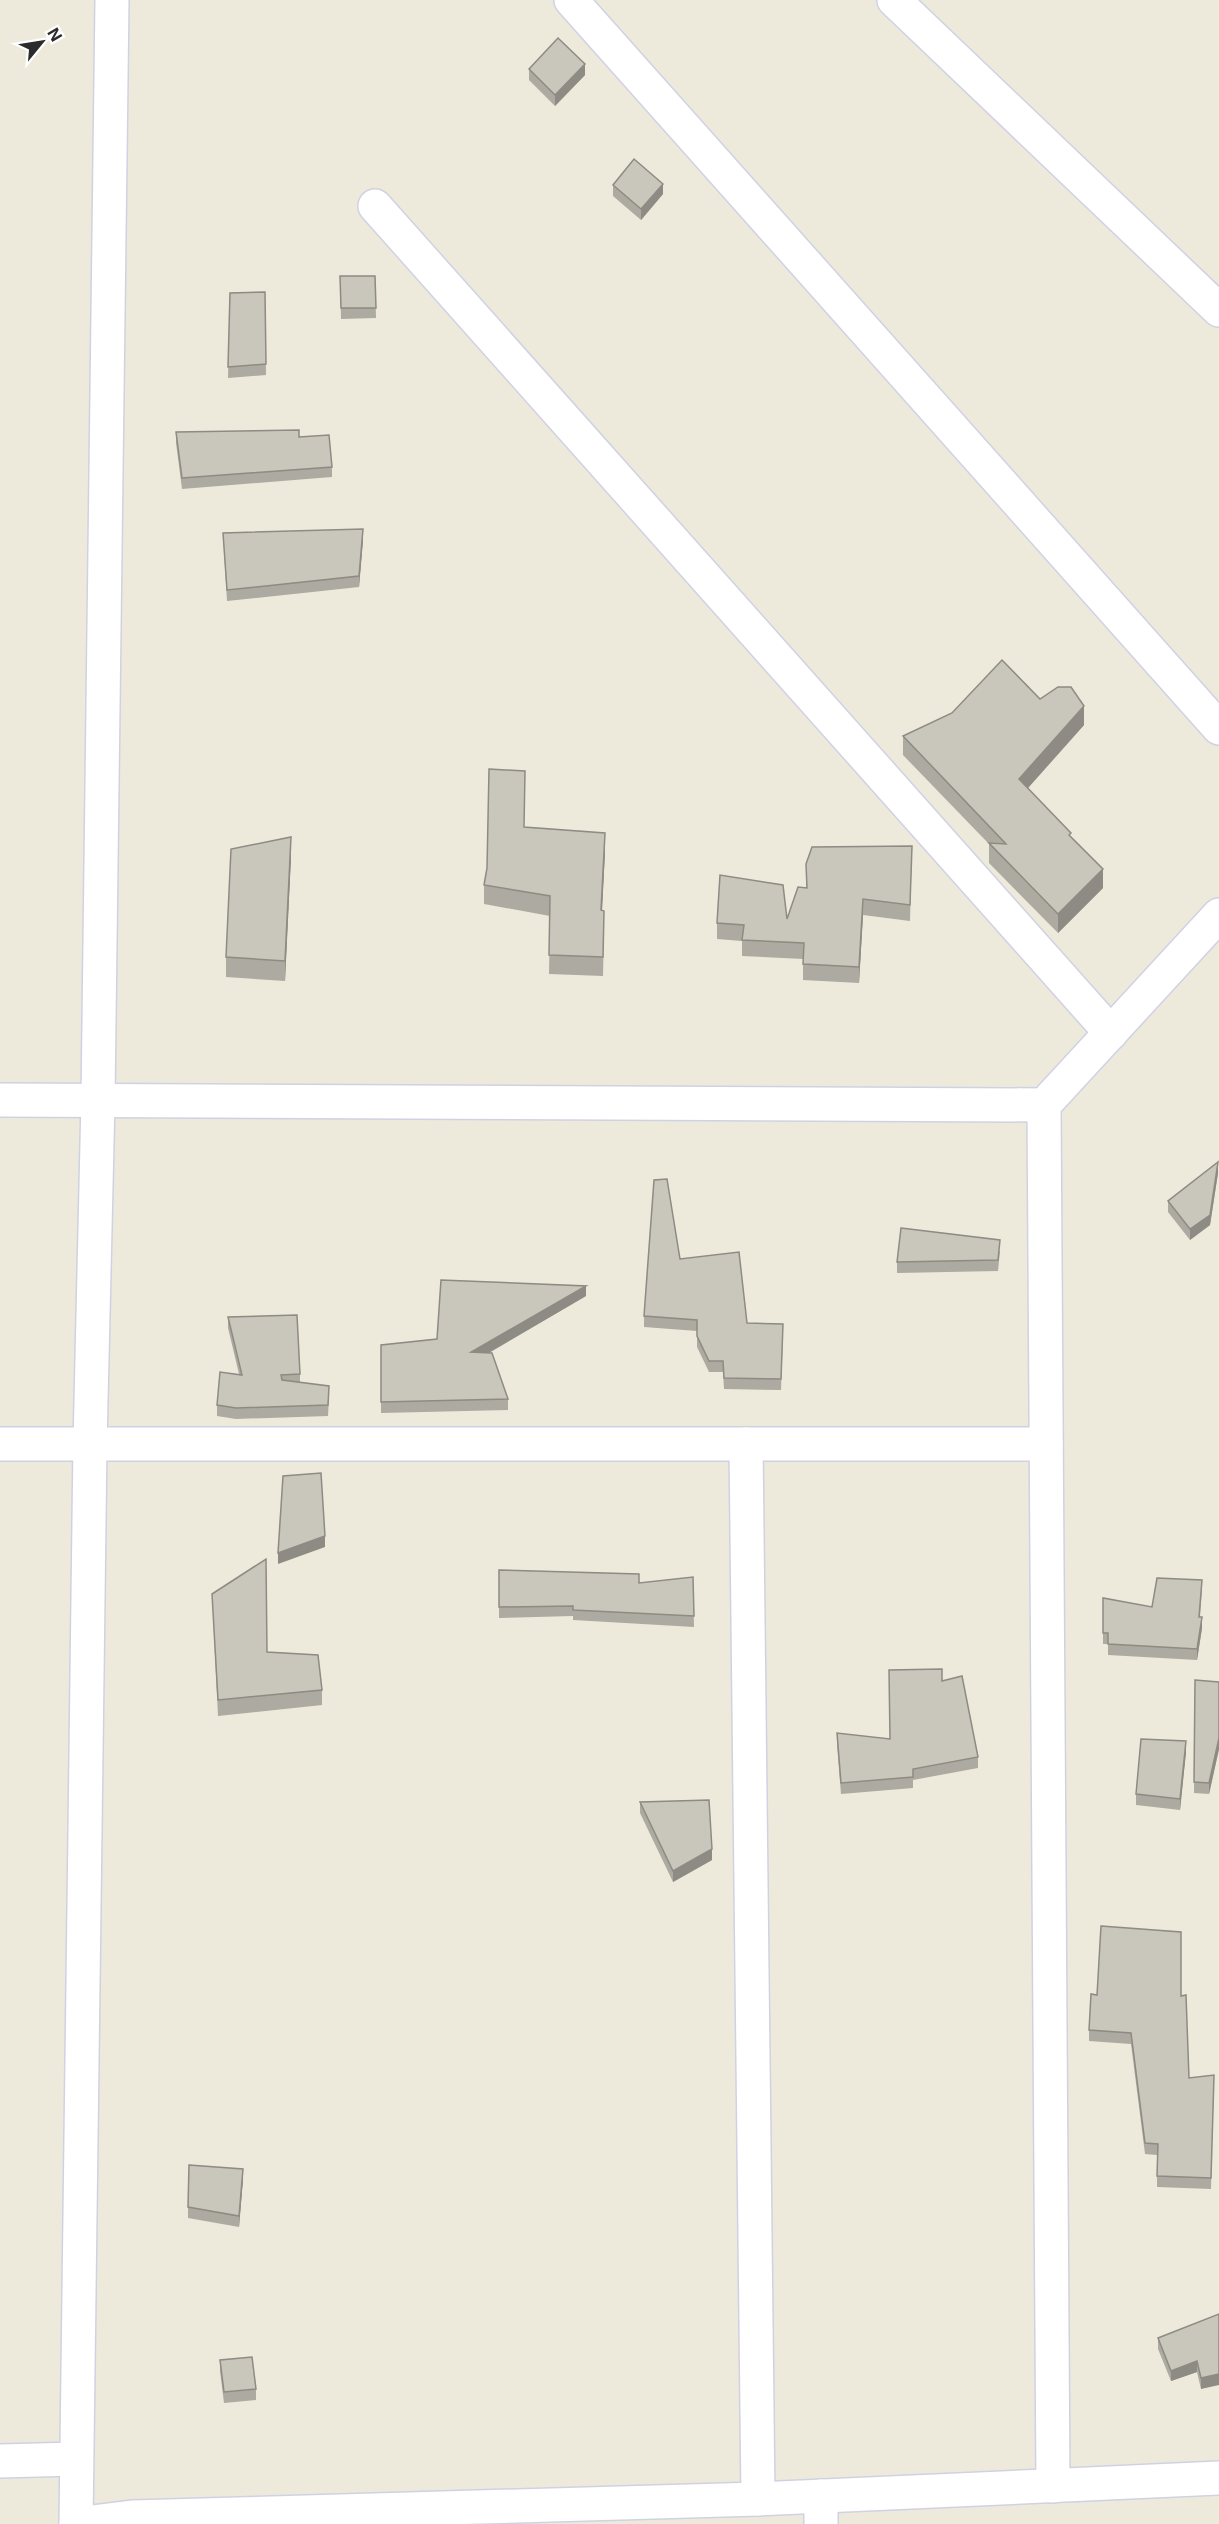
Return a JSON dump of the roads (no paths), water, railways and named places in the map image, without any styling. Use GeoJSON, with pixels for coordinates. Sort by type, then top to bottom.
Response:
{"type":"FeatureCollection","features":[{"type":"Feature","properties":{"kind":"street"},"geometry":{"type":"LineString","coordinates":[[112,0],[76,2524],[132,2517],[400,2517],[758,2499],[821,2510],[1053,2486],[1219,2478]]}},
{"type":"Feature","properties":{"kind":"street"},"geometry":{"type":"LineString","coordinates":[[571,0],[1219,728]]}},
{"type":"Feature","properties":{"kind":"street"},"geometry":{"type":"LineString","coordinates":[[894,0],[1219,309]]}},
{"type":"Feature","properties":{"kind":"street"},"geometry":{"type":"LineString","coordinates":[[375,206],[1111,1033]]}},
{"type":"Feature","properties":{"kind":"street"},"geometry":{"type":"LineString","coordinates":[[1053,2486],[1044,1105],[1219,915]]}},
{"type":"Feature","properties":{"kind":"street"},"geometry":{"type":"LineString","coordinates":[[0,1100],[1044,1105]]}},
{"type":"Feature","properties":{"kind":"street"},"geometry":{"type":"LineString","coordinates":[[0,1444],[1046,1444]]}},
{"type":"Feature","properties":{"kind":"street"},"geometry":{"type":"LineString","coordinates":[[746,1444],[758,2499]]}},
{"type":"Feature","properties":{"kind":"street"},"geometry":{"type":"LineString","coordinates":[[0,2460],[76,2459]]}}]}
